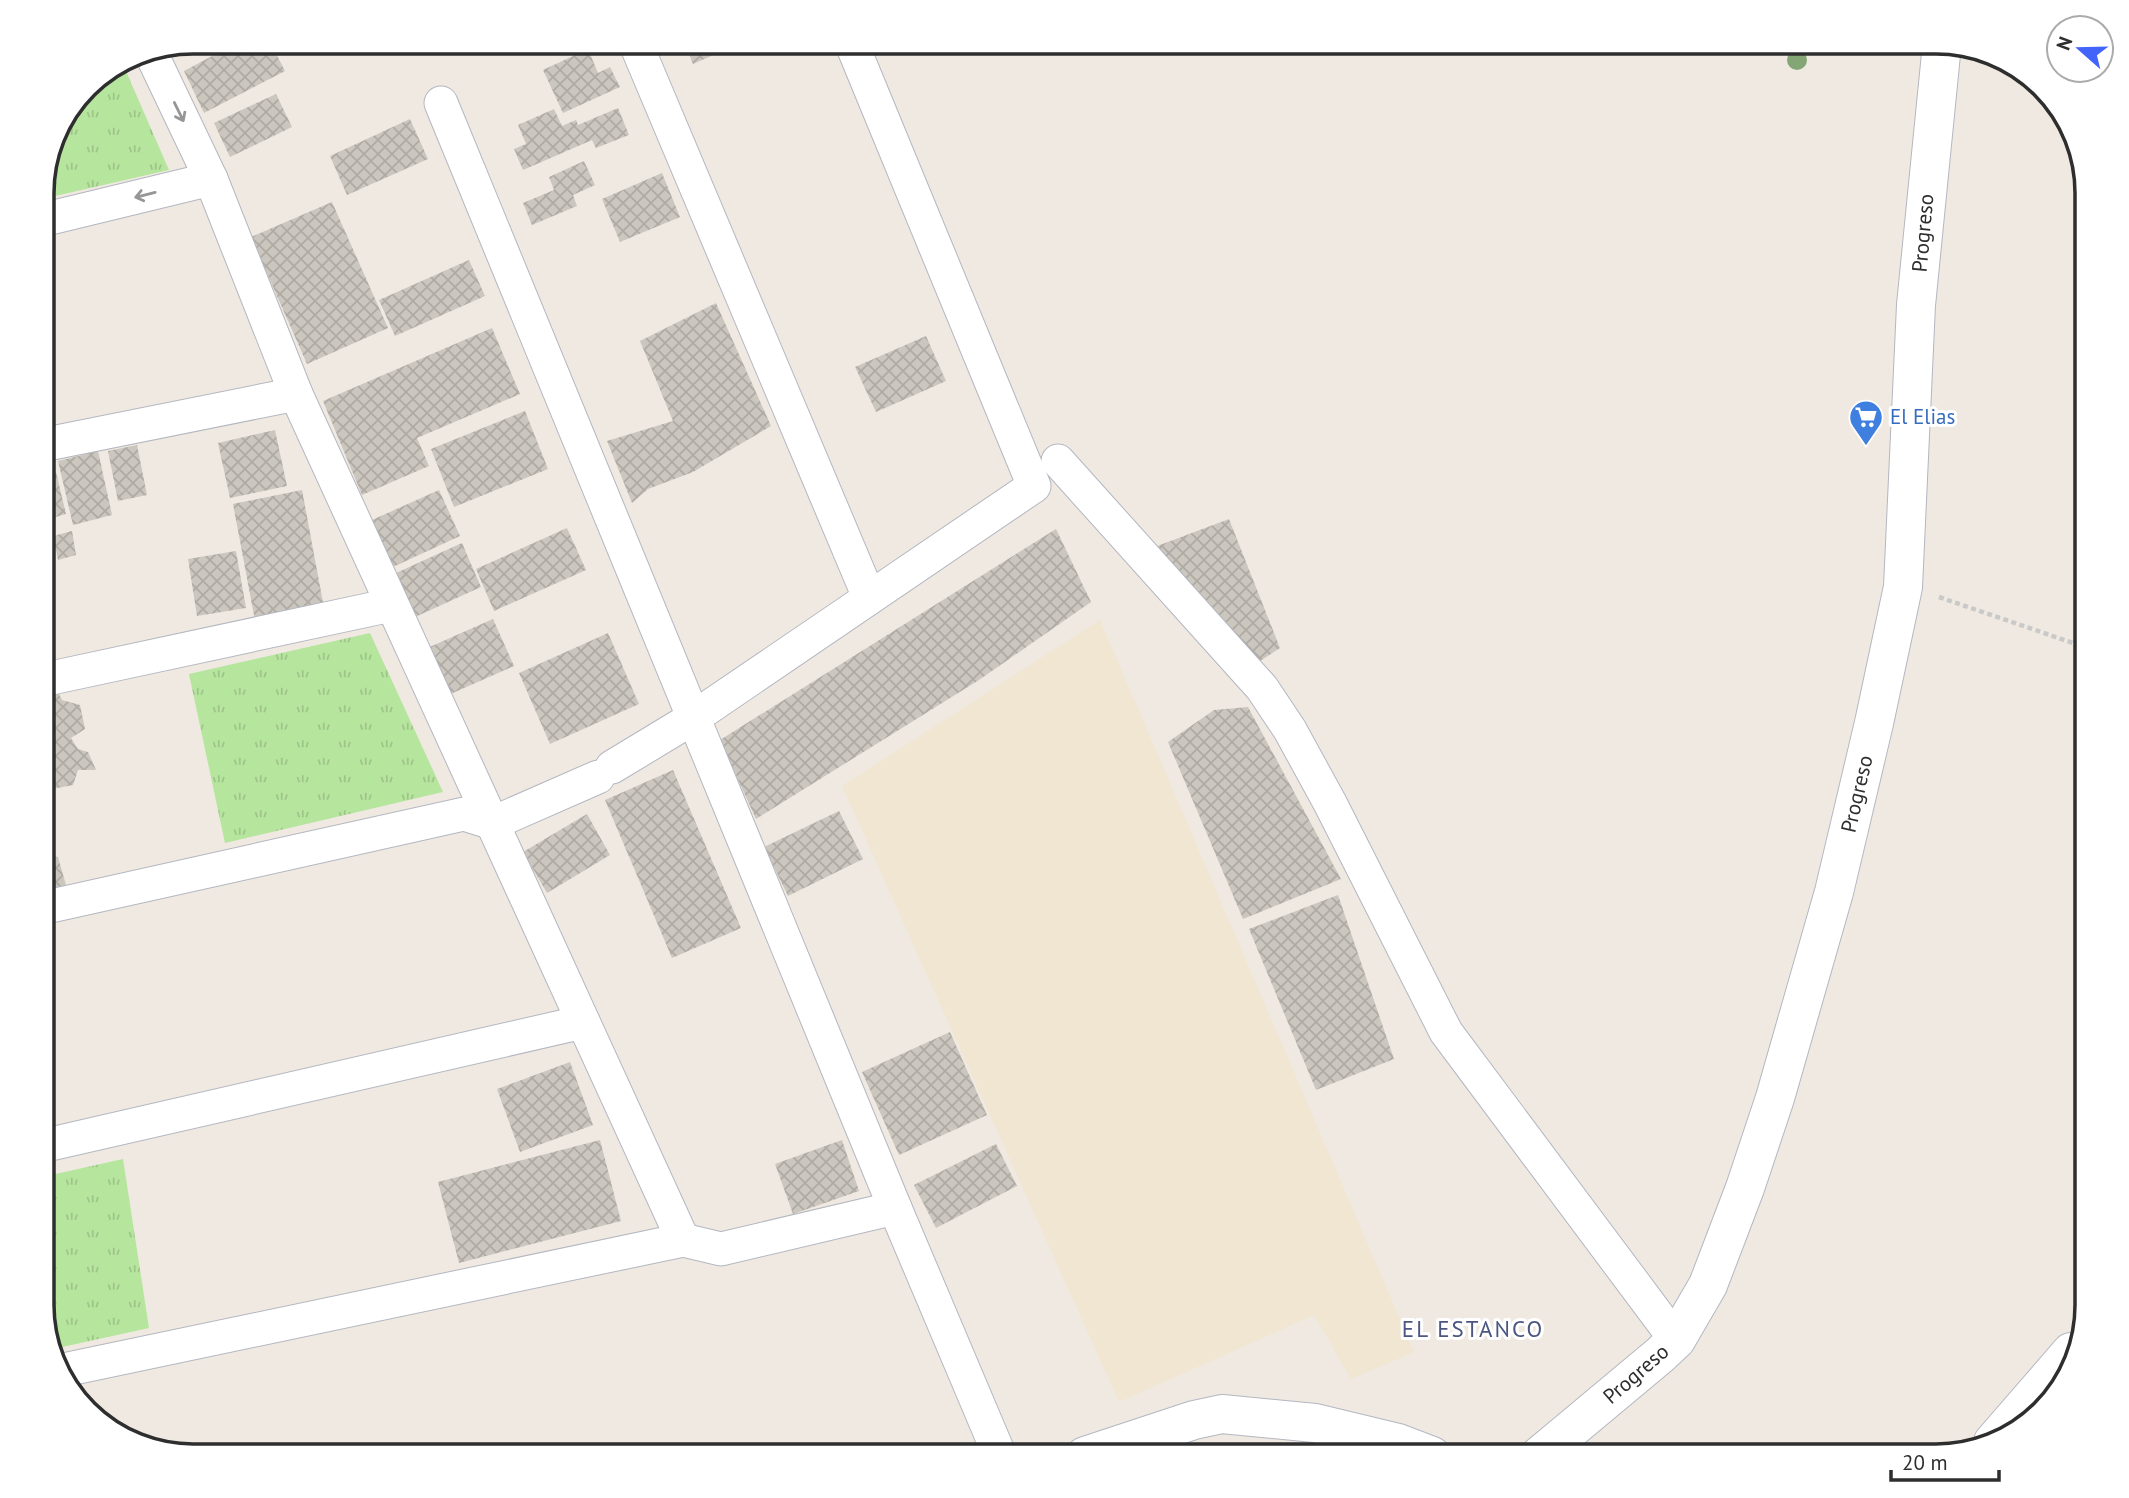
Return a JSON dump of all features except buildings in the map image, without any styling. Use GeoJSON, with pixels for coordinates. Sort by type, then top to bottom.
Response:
{"type":"FeatureCollection","features":[{"type":"Feature","properties":{"kind":"main road","name":"Progreso"},"geometry":{"type":"LineString","coordinates":[[1553,1444],[1676,1340],[1708,1285],[1745,1188],[1834,892],[1903,587],[1916,305],[1941,55]]}},
{"type":"Feature","properties":{"kind":"main road"},"geometry":{"type":"LineString","coordinates":[[2012,1420],[2061,1363]]}},
{"type":"Feature","properties":{"kind":"main road"},"geometry":{"type":"LineString","coordinates":[[1121,1444],[1194,1420],[1222,1414],[1315,1423],[1401,1444]]}},
{"type":"Feature","properties":{"kind":"street"},"geometry":{"type":"LineString","coordinates":[[640,55],[869,597]]}},
{"type":"Feature","properties":{"kind":"street"},"geometry":{"type":"LineString","coordinates":[[55,905],[464,814],[493,823],[605,772],[693,718],[1034,486],[856,55]]}},
{"type":"Feature","properties":{"kind":"street"},"geometry":{"type":"LineString","coordinates":[[154,60],[211,179],[296,394],[683,1240]]}},
{"type":"Feature","properties":{"kind":"street"},"geometry":{"type":"LineString","coordinates":[[441,103],[895,1208],[995,1444]]}},
{"type":"Feature","properties":{"kind":"street"},"geometry":{"type":"LineString","coordinates":[[55,217],[211,179]]}},
{"type":"Feature","properties":{"kind":"street"},"geometry":{"type":"LineString","coordinates":[[55,442],[296,394]]}},
{"type":"Feature","properties":{"kind":"street"},"geometry":{"type":"LineString","coordinates":[[1058,461],[1262,688],[1290,730],[1330,803],[1446,1032],[1676,1340]]}},
{"type":"Feature","properties":{"kind":"street"},"geometry":{"type":"LineString","coordinates":[[55,677],[391,604]]}},
{"type":"Feature","properties":{"kind":"street"},"geometry":{"type":"LineString","coordinates":[[55,1143],[583,1022]]}},
{"type":"Feature","properties":{"kind":"street"},"geometry":{"type":"LineString","coordinates":[[70,1369],[683,1240],[721,1249],[895,1208]]}},
{"type":"Feature","properties":{"kind":"path"},"geometry":{"type":"LineString","coordinates":[[1930,594],[2075,642]]}},
{"type":"Feature","properties":{"kind":"shaded area"},"geometry":{"type":"Polygon","coordinates":[[[1100,620],[1414,1352],[1351,1379],[1314,1315],[1119,1402],[842,786],[1100,620]]]}},
{"type":"Feature","properties":{"kind":"green space"},"geometry":{"type":"Polygon","coordinates":[[[126,72],[169,170],[55,196],[55,175],[59,157],[78,116],[102,89],[126,72]]]}},
{"type":"Feature","properties":{"kind":"green space"},"geometry":{"type":"Polygon","coordinates":[[[370,633],[443,792],[225,843],[189,674],[370,633]]]}},
{"type":"Feature","properties":{"kind":"green space"},"geometry":{"type":"Polygon","coordinates":[[[123,1159],[149,1328],[61,1347],[55,1314],[55,1174],[123,1159]]]}},
{"type":"Feature","properties":{"kind":"place","name":"El Elias"},"geometry":{"type":"Point","coordinates":[1866,447]}},
{"type":"Feature","properties":{"kind":"district","name":"EL ESTANCO"},"geometry":{"type":"Point","coordinates":[1473,1329]}}]}
